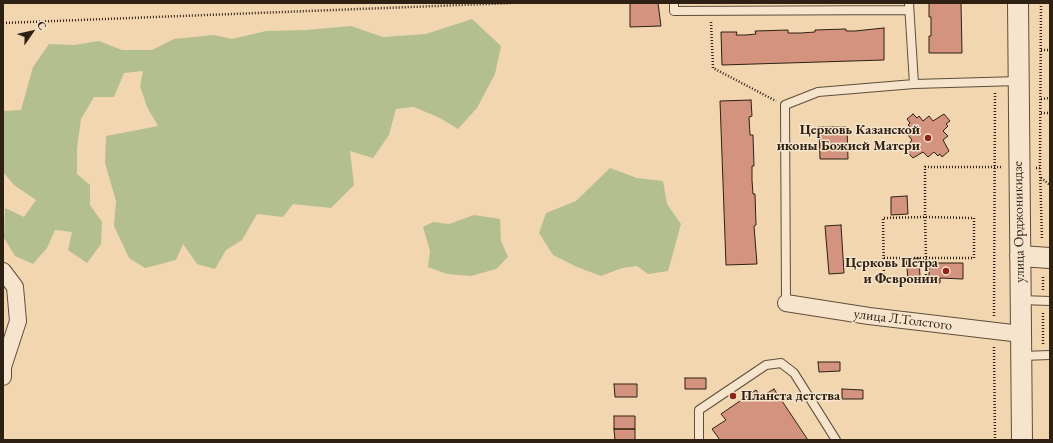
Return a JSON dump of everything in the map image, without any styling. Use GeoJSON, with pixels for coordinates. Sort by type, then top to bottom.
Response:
{"type":"FeatureCollection","features":[{"type":"Feature","properties":{"kind":"street","name":"улица Орджоникидзе"},"geometry":{"type":"LineString","coordinates":[[1018,3],[1022,440]]}},
{"type":"Feature","properties":{"kind":"street"},"geometry":{"type":"LineString","coordinates":[[1020,256],[1050,258]]}},
{"type":"Feature","properties":{"kind":"street"},"geometry":{"type":"LineString","coordinates":[[3,271],[15,288],[18,321],[3,367],[3,378]]}},
{"type":"Feature","properties":{"kind":"street","name":"улица Л.Толстого"},"geometry":{"type":"LineString","coordinates":[[786,303],[869,316],[1021,334]]}},
{"type":"Feature","properties":{"kind":"lane"},"geometry":{"type":"LineString","coordinates":[[674,3],[674,12],[909,6],[914,84]]}},
{"type":"Feature","properties":{"kind":"lane"},"geometry":{"type":"LineString","coordinates":[[786,303],[785,105],[818,92],[914,84],[1019,81]]}},
{"type":"Feature","properties":{"kind":"lane"},"geometry":{"type":"LineString","coordinates":[[1020,300],[1050,301]]}},
{"type":"Feature","properties":{"kind":"lane"},"geometry":{"type":"LineString","coordinates":[[1021,356],[1050,355]]}},
{"type":"Feature","properties":{"kind":"lane"},"geometry":{"type":"LineString","coordinates":[[699,440],[698,410],[766,365],[781,363],[794,373],[836,440]]}},
{"type":"Feature","properties":{"kind":"path"},"geometry":{"type":"LineString","coordinates":[[3,23],[512,3]]}},
{"type":"Feature","properties":{"kind":"path"},"geometry":{"type":"LineString","coordinates":[[710,12],[713,68],[785,105]]}},
{"type":"Feature","properties":{"kind":"path"},"geometry":{"type":"LineString","coordinates":[[1042,50],[1050,50]]}},
{"type":"Feature","properties":{"kind":"path"},"geometry":{"type":"LineString","coordinates":[[995,82],[995,440]]}},
{"type":"Feature","properties":{"kind":"path"},"geometry":{"type":"LineString","coordinates":[[1042,99],[1050,98]]}},
{"type":"Feature","properties":{"kind":"path"},"geometry":{"type":"LineString","coordinates":[[1041,113],[1050,112]]}},
{"type":"Feature","properties":{"kind":"path"},"geometry":{"type":"LineString","coordinates":[[884,258],[926,258],[974,258],[974,218],[925,217],[883,218],[884,280],[926,280],[926,258],[925,217],[925,167],[994,167]]}},
{"type":"Feature","properties":{"kind":"path"},"geometry":{"type":"LineString","coordinates":[[1040,178],[1050,185]]}},
{"type":"Feature","properties":{"kind":"green space"},"geometry":{"type":"Polygon","coordinates":[[[472,19],[501,46],[495,74],[477,108],[458,129],[440,118],[414,107],[396,109],[389,135],[373,158],[350,151],[354,185],[331,208],[293,204],[283,217],[257,214],[242,240],[226,250],[215,269],[197,264],[183,244],[176,260],[145,268],[129,258],[114,226],[116,201],[105,163],[106,136],[158,126],[147,107],[140,86],[143,71],[124,73],[114,97],[94,97],[81,119],[77,148],[77,174],[90,185],[90,205],[102,222],[101,244],[87,263],[68,250],[72,232],[55,230],[47,248],[33,264],[15,256],[4,238],[5,208],[24,217],[36,200],[14,185],[3,172],[3,111],[21,110],[33,67],[49,44],[74,45],[99,41],[122,50],[152,50],[174,39],[214,35],[232,39],[266,31],[306,30],[351,26],[383,37],[426,34],[472,19]]]}},
{"type":"Feature","properties":{"kind":"green space"},"geometry":{"type":"Polygon","coordinates":[[[610,168],[637,178],[663,181],[667,204],[681,224],[668,271],[648,274],[637,266],[622,268],[601,276],[577,267],[553,255],[539,233],[546,213],[576,201],[610,168]]]}},
{"type":"Feature","properties":{"kind":"green space"},"geometry":{"type":"Polygon","coordinates":[[[474,215],[500,219],[501,241],[508,257],[496,269],[471,276],[447,274],[428,267],[430,251],[423,227],[433,222],[449,224],[474,215]]]}},
{"type":"Feature","properties":{"kind":"building"},"geometry":{"type":"Polygon","coordinates":[[[630,3],[658,3],[661,26],[630,27],[630,3]]]}},
{"type":"Feature","properties":{"kind":"building"},"geometry":{"type":"Polygon","coordinates":[[[929,3],[961,3],[962,53],[929,53],[931,17],[929,17],[929,3]]]}},
{"type":"Feature","properties":{"kind":"building"},"geometry":{"type":"Polygon","coordinates":[[[884,28],[884,60],[722,65],[721,32],[737,32],[736,35],[746,35],[756,34],[755,31],[788,30],[788,33],[801,33],[815,32],[815,30],[846,29],[846,31],[855,31],[884,28]]]}},
{"type":"Feature","properties":{"kind":"building"},"geometry":{"type":"Polygon","coordinates":[[[751,100],[752,116],[749,117],[750,135],[753,135],[754,166],[752,166],[752,180],[753,194],[755,194],[756,225],[754,226],[757,264],[726,265],[720,101],[751,100]]]}},
{"type":"Feature","properties":{"kind":"building","name":"Церковь Казанской иконы Божией Матери"},"geometry":{"type":"Polygon","coordinates":[[[913,114],[917,118],[919,116],[923,121],[929,116],[933,121],[944,114],[950,121],[946,124],[948,126],[943,131],[948,136],[943,140],[949,151],[942,157],[940,154],[938,156],[934,152],[928,157],[923,152],[913,158],[906,151],[910,147],[908,145],[912,140],[908,135],[913,130],[908,125],[910,123],[907,119],[913,114]]]}},
{"type":"Feature","properties":{"kind":"building"},"geometry":{"type":"Polygon","coordinates":[[[819,127],[847,127],[848,159],[820,159],[819,127]]]}},
{"type":"Feature","properties":{"kind":"building"},"geometry":{"type":"Polygon","coordinates":[[[907,196],[908,214],[891,215],[891,197],[907,196]]]}},
{"type":"Feature","properties":{"kind":"building"},"geometry":{"type":"Polygon","coordinates":[[[841,225],[844,273],[829,274],[825,226],[841,225]]]}},
{"type":"Feature","properties":{"kind":"building"},"geometry":{"type":"Polygon","coordinates":[[[919,258],[920,277],[908,278],[906,259],[919,258]]]}},
{"type":"Feature","properties":{"kind":"building","name":"Церковь Петра и Февронии"},"geometry":{"type":"Polygon","coordinates":[[[929,263],[963,263],[963,279],[940,278],[940,283],[929,283],[929,263]]]}},
{"type":"Feature","properties":{"kind":"building"},"geometry":{"type":"Polygon","coordinates":[[[818,362],[840,362],[840,371],[819,372],[818,362]]]}},
{"type":"Feature","properties":{"kind":"building"},"geometry":{"type":"Polygon","coordinates":[[[685,378],[706,378],[706,389],[685,389],[685,378]]]}},
{"type":"Feature","properties":{"kind":"building"},"geometry":{"type":"Polygon","coordinates":[[[614,384],[637,384],[637,397],[615,397],[614,384]]]}},
{"type":"Feature","properties":{"kind":"building"},"geometry":{"type":"Polygon","coordinates":[[[774,389],[808,440],[720,440],[712,429],[726,420],[721,414],[756,390],[761,397],[774,389]]]}},
{"type":"Feature","properties":{"kind":"building"},"geometry":{"type":"Polygon","coordinates":[[[842,389],[863,390],[863,399],[842,399],[842,389]]]}},
{"type":"Feature","properties":{"kind":"building"},"geometry":{"type":"Polygon","coordinates":[[[614,416],[635,416],[635,429],[614,429],[614,416]]]}},
{"type":"Feature","properties":{"kind":"building"},"geometry":{"type":"Polygon","coordinates":[[[614,429],[635,429],[635,440],[615,440],[614,429]]]}},
{"type":"Feature","properties":{"kind":"place","name":"Церковь Казанской иконы Божией Матери"},"geometry":{"type":"Point","coordinates":[928,138]}},
{"type":"Feature","properties":{"kind":"place","name":"Церковь Петра и Февронии"},"geometry":{"type":"Point","coordinates":[946,271]}},
{"type":"Feature","properties":{"kind":"place","name":"Планета детства"},"geometry":{"type":"Point","coordinates":[733,396]}}]}
